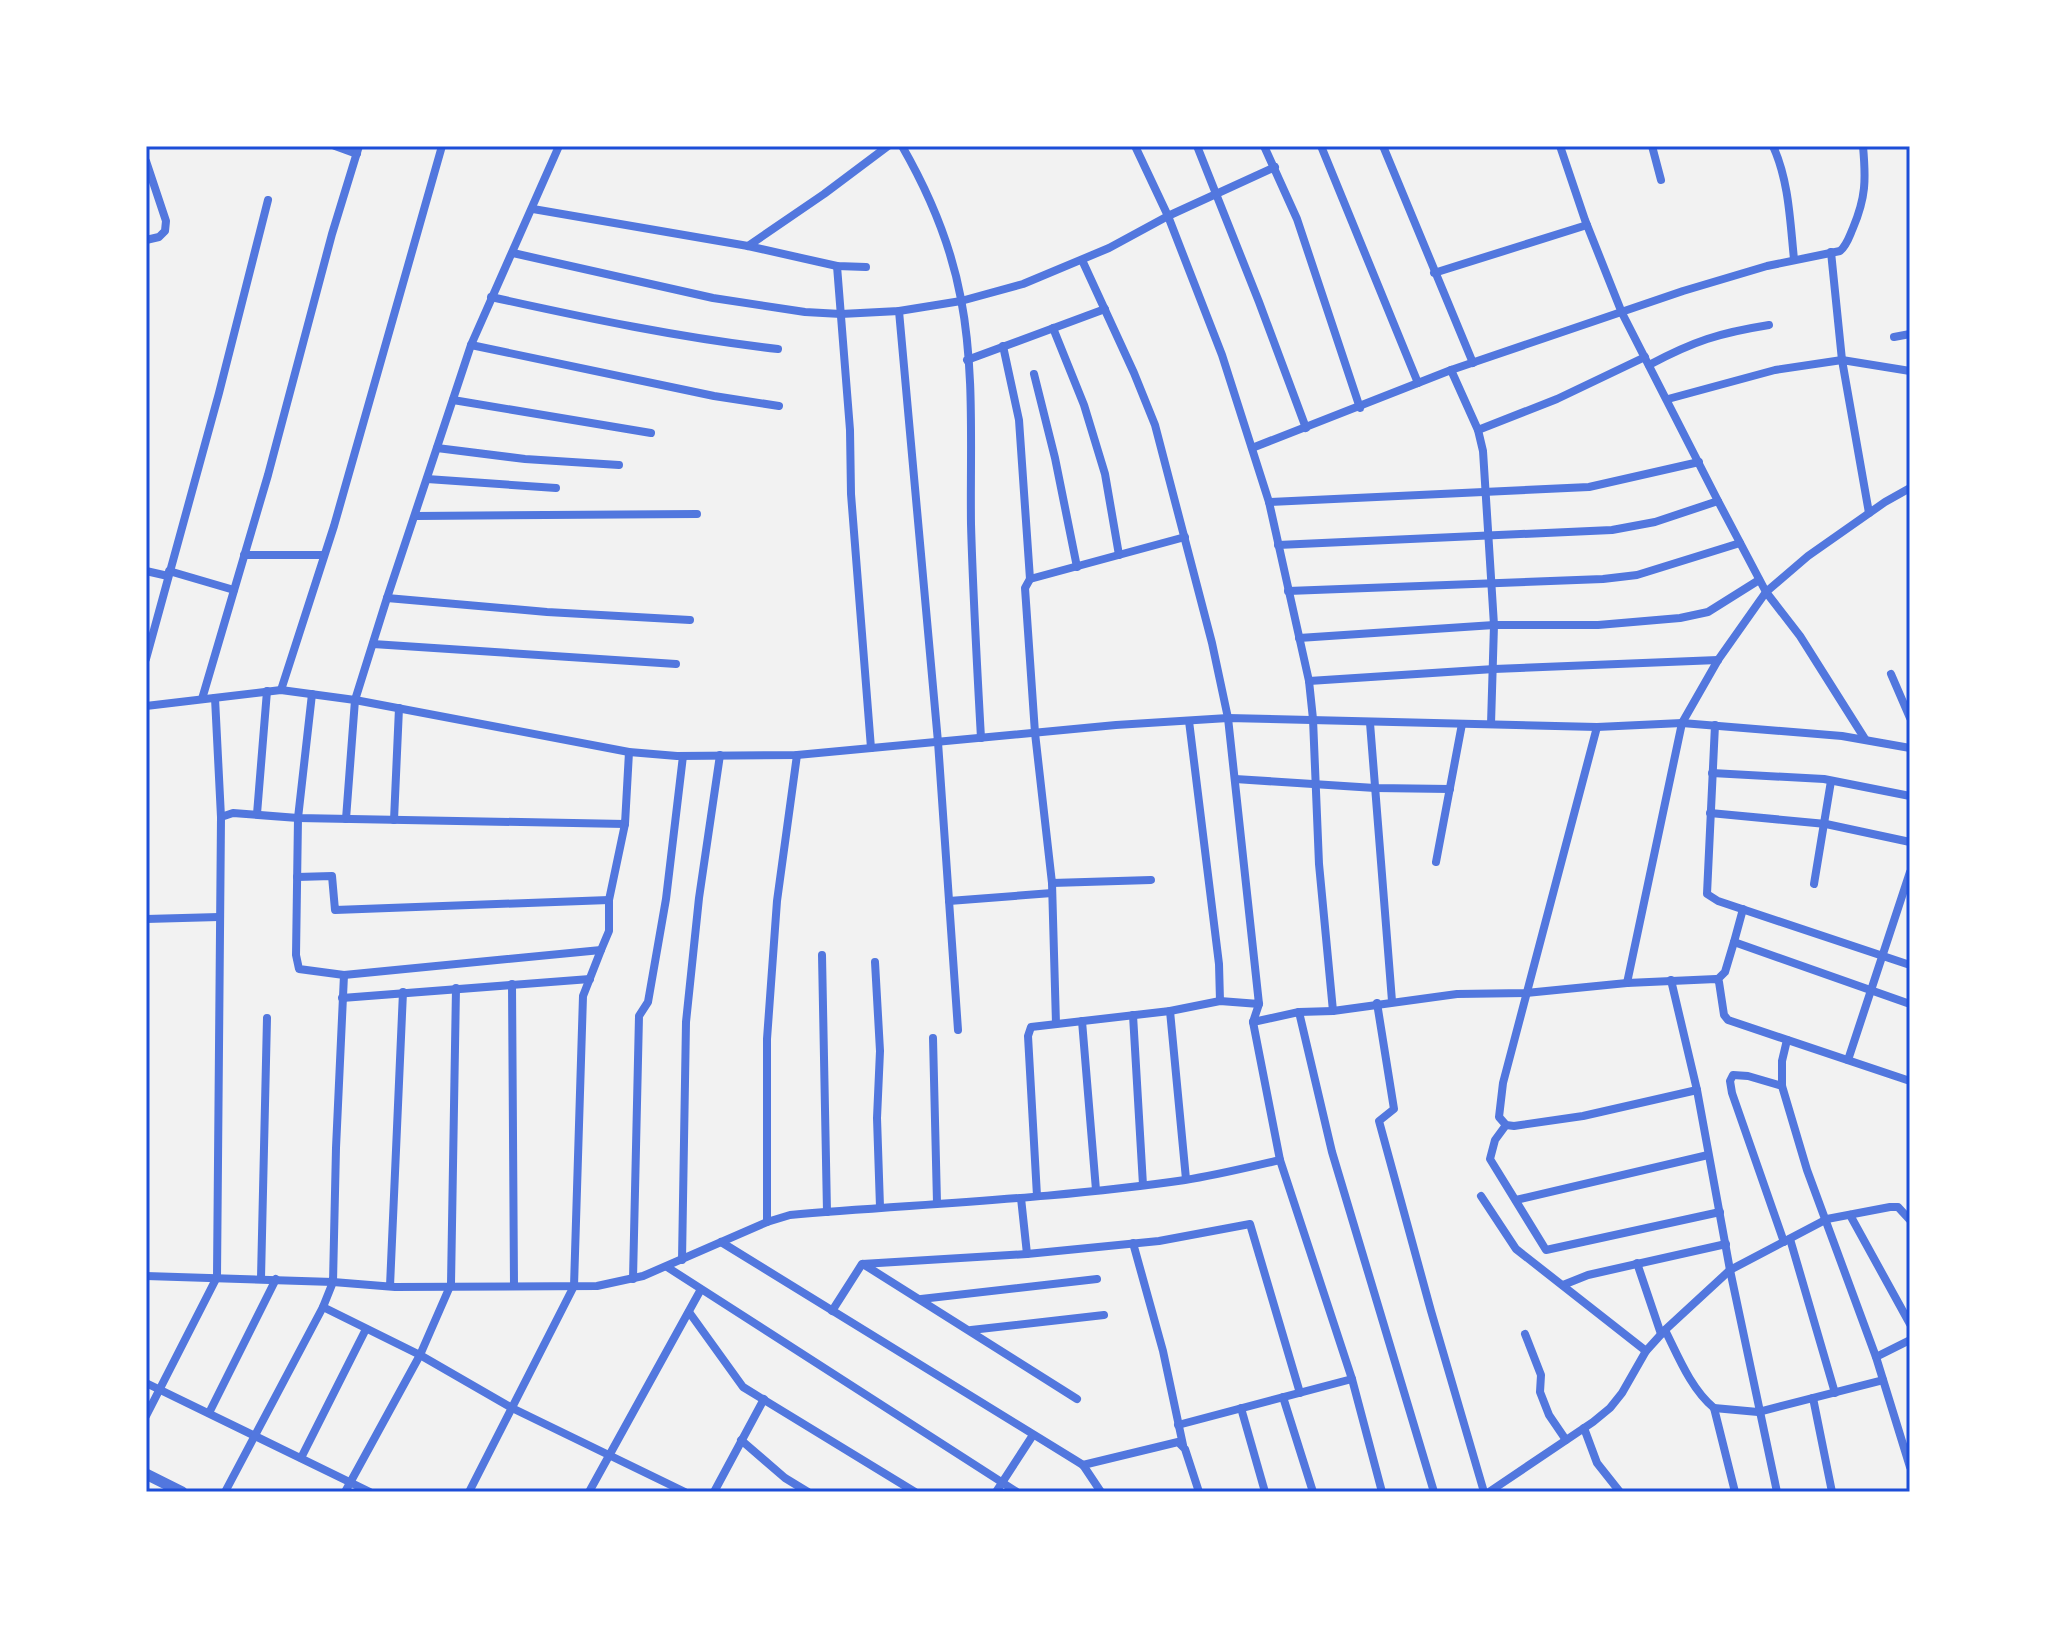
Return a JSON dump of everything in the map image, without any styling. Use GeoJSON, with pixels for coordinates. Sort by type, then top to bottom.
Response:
{"type":"FeatureCollection","features":[{"type":"Feature","properties":{"kind":"street"},"geometry":{"type":"LineString","coordinates":[[202,699],[358,150],[335,146]]}},
{"type":"Feature","properties":{"kind":"street"},"geometry":{"type":"LineString","coordinates":[[281,690],[324,555],[442,146]]}},
{"type":"Feature","properties":{"kind":"street"},"geometry":{"type":"LineString","coordinates":[[346,819],[355,700],[471,345],[558,148],[548,146]]}},
{"type":"Feature","properties":{"kind":"street"},"geometry":{"type":"LineString","coordinates":[[748,246],[888,146]]}},
{"type":"Feature","properties":{"kind":"street"},"geometry":{"type":"LineString","coordinates":[[902,146],[936,214],[953,264],[961,301],[967,360],[973,604],[981,738]]}},
{"type":"Feature","properties":{"kind":"street"},"geometry":{"type":"LineString","coordinates":[[1135,146],[1168,216],[1222,355],[1269,502],[1309,681],[1319,864],[1333,1011]]}},
{"type":"Feature","properties":{"kind":"street"},"geometry":{"type":"LineString","coordinates":[[1197,146],[1306,428]]}},
{"type":"Feature","properties":{"kind":"street"},"geometry":{"type":"LineString","coordinates":[[1264,146],[1297,219],[1360,408]]}},
{"type":"Feature","properties":{"kind":"street"},"geometry":{"type":"LineString","coordinates":[[1321,146],[1418,383]]}},
{"type":"Feature","properties":{"kind":"street"},"geometry":{"type":"LineString","coordinates":[[1383,146],[1473,363]]}},
{"type":"Feature","properties":{"kind":"street"},"geometry":{"type":"LineString","coordinates":[[1560,146],[1622,313],[1718,501],[1766,592],[1800,636],[1865,739]]}},
{"type":"Feature","properties":{"kind":"street"},"geometry":{"type":"LineString","coordinates":[[1652,146],[1661,180]]}},
{"type":"Feature","properties":{"kind":"street"},"geometry":{"type":"LineString","coordinates":[[1773,146],[1787,196],[1794,259]]}},
{"type":"Feature","properties":{"kind":"street"},"geometry":{"type":"LineString","coordinates":[[1252,448],[1451,370],[1683,291],[1844,247],[1864,202],[1863,146]]}},
{"type":"Feature","properties":{"kind":"street"},"geometry":{"type":"LineString","coordinates":[[146,161],[166,221],[165,231],[159,237],[146,240]]}},
{"type":"Feature","properties":{"kind":"street"},"geometry":{"type":"LineString","coordinates":[[513,253],[713,298],[805,312],[899,311],[961,301],[1023,284],[1082,260],[1275,167]]}},
{"type":"Feature","properties":{"kind":"street"},"geometry":{"type":"LineString","coordinates":[[146,659],[268,200]]}},
{"type":"Feature","properties":{"kind":"street"},"geometry":{"type":"LineString","coordinates":[[533,209],[748,246],[837,266],[866,267]]}},
{"type":"Feature","properties":{"kind":"street"},"geometry":{"type":"LineString","coordinates":[[1434,273],[1587,225]]}},
{"type":"Feature","properties":{"kind":"street"},"geometry":{"type":"LineString","coordinates":[[1831,252],[1842,360],[1869,513]]}},
{"type":"Feature","properties":{"kind":"street"},"geometry":{"type":"LineString","coordinates":[[1082,260],[1147,403],[1163,449],[1212,643],[1228,718],[1235,779],[1259,1004],[1253,1022],[1280,1160],[1352,1379],[1382,1492]]}},
{"type":"Feature","properties":{"kind":"street"},"geometry":{"type":"LineString","coordinates":[[837,266],[871,748]]}},
{"type":"Feature","properties":{"kind":"street"},"geometry":{"type":"LineString","coordinates":[[491,297],[594,320],[778,349]]}},
{"type":"Feature","properties":{"kind":"street"},"geometry":{"type":"LineString","coordinates":[[967,360],[1105,309]]}},
{"type":"Feature","properties":{"kind":"street"},"geometry":{"type":"LineString","coordinates":[[899,311],[938,742],[958,1030]]}},
{"type":"Feature","properties":{"kind":"street"},"geometry":{"type":"LineString","coordinates":[[1478,430],[1719,333],[1769,325]]}},
{"type":"Feature","properties":{"kind":"street"},"geometry":{"type":"LineString","coordinates":[[1053,328],[1084,405],[1105,474],[1119,555]]}},
{"type":"Feature","properties":{"kind":"street"},"geometry":{"type":"LineString","coordinates":[[1894,337],[1910,334]]}},
{"type":"Feature","properties":{"kind":"street"},"geometry":{"type":"LineString","coordinates":[[471,345],[714,396],[779,406]]}},
{"type":"Feature","properties":{"kind":"street"},"geometry":{"type":"LineString","coordinates":[[1003,346],[1019,420],[1030,579],[1025,588],[1035,733],[1052,888],[1056,1024]]}},
{"type":"Feature","properties":{"kind":"street"},"geometry":{"type":"LineString","coordinates":[[1668,399],[1775,370],[1842,360],[1910,371]]}},
{"type":"Feature","properties":{"kind":"street"},"geometry":{"type":"LineString","coordinates":[[1451,370],[1478,430],[1494,625],[1491,724]]}},
{"type":"Feature","properties":{"kind":"street"},"geometry":{"type":"LineString","coordinates":[[1034,374],[1077,567]]}},
{"type":"Feature","properties":{"kind":"street"},"geometry":{"type":"LineString","coordinates":[[453,400],[651,433]]}},
{"type":"Feature","properties":{"kind":"street"},"geometry":{"type":"LineString","coordinates":[[437,448],[525,459],[619,465]]}},
{"type":"Feature","properties":{"kind":"street"},"geometry":{"type":"LineString","coordinates":[[1269,502],[1589,487],[1699,462]]}},
{"type":"Feature","properties":{"kind":"street"},"geometry":{"type":"LineString","coordinates":[[427,479],[556,488]]}},
{"type":"Feature","properties":{"kind":"street"},"geometry":{"type":"LineString","coordinates":[[1627,983],[1682,723],[1718,660],[1766,592],[1808,556],[1910,488]]}},
{"type":"Feature","properties":{"kind":"street"},"geometry":{"type":"LineString","coordinates":[[1278,545],[1612,530],[1655,522],[1718,501]]}},
{"type":"Feature","properties":{"kind":"street"},"geometry":{"type":"LineString","coordinates":[[416,516],[697,514]]}},
{"type":"Feature","properties":{"kind":"street"},"geometry":{"type":"LineString","coordinates":[[1030,579],[1185,537]]}},
{"type":"Feature","properties":{"kind":"street"},"geometry":{"type":"LineString","coordinates":[[1288,591],[1603,579],[1637,575],[1740,543]]}},
{"type":"Feature","properties":{"kind":"street"},"geometry":{"type":"LineString","coordinates":[[244,555],[324,555]]}},
{"type":"Feature","properties":{"kind":"street"},"geometry":{"type":"LineString","coordinates":[[146,571],[168,573],[234,590]]}},
{"type":"Feature","properties":{"kind":"street"},"geometry":{"type":"LineString","coordinates":[[1299,638],[1494,625],[1598,625],[1680,618],[1708,612],[1759,580]]}},
{"type":"Feature","properties":{"kind":"street"},"geometry":{"type":"LineString","coordinates":[[387,598],[690,620]]}},
{"type":"Feature","properties":{"kind":"street"},"geometry":{"type":"LineString","coordinates":[[373,644],[676,664]]}},
{"type":"Feature","properties":{"kind":"street"},"geometry":{"type":"LineString","coordinates":[[1309,681],[1494,669],[1718,660]]}},
{"type":"Feature","properties":{"kind":"street"},"geometry":{"type":"LineString","coordinates":[[1891,674],[1910,718]]}},
{"type":"Feature","properties":{"kind":"street"},"geometry":{"type":"LineString","coordinates":[[146,706],[281,690],[355,700],[629,752],[683,756],[797,755],[1228,718],[1597,727],[1682,723],[1865,739],[1910,748]]}},
{"type":"Feature","properties":{"kind":"street"},"geometry":{"type":"LineString","coordinates":[[257,814],[267,691]]}},
{"type":"Feature","properties":{"kind":"street"},"geometry":{"type":"LineString","coordinates":[[312,694],[298,818],[296,955],[299,969],[344,975],[601,950]]}},
{"type":"Feature","properties":{"kind":"street"},"geometry":{"type":"LineString","coordinates":[[146,1416],[217,1277],[221,817],[215,698]]}},
{"type":"Feature","properties":{"kind":"street"},"geometry":{"type":"LineString","coordinates":[[394,820],[399,708]]}},
{"type":"Feature","properties":{"kind":"street"},"geometry":{"type":"LineString","coordinates":[[1189,721],[1219,964],[1220,1001]]}},
{"type":"Feature","properties":{"kind":"street"},"geometry":{"type":"LineString","coordinates":[[1370,723],[1392,1001]]}},
{"type":"Feature","properties":{"kind":"street"},"geometry":{"type":"LineString","coordinates":[[1436,862],[1462,724]]}},
{"type":"Feature","properties":{"kind":"street"},"geometry":{"type":"LineString","coordinates":[[1715,725],[1707,894],[1718,901],[1910,965]]}},
{"type":"Feature","properties":{"kind":"street"},"geometry":{"type":"LineString","coordinates":[[1597,727],[1526,993],[1499,1108],[1500,1122],[1514,1126],[1583,1116],[1697,1090]]}},
{"type":"Feature","properties":{"kind":"street"},"geometry":{"type":"LineString","coordinates":[[469,1492],[574,1286],[583,996],[609,931],[609,900],[625,824],[629,752]]}},
{"type":"Feature","properties":{"kind":"street"},"geometry":{"type":"LineString","coordinates":[[682,1260],[686,1022],[699,898],[720,755]]}},
{"type":"Feature","properties":{"kind":"street"},"geometry":{"type":"LineString","coordinates":[[767,1222],[767,1039],[777,901],[797,755]]}},
{"type":"Feature","properties":{"kind":"street"},"geometry":{"type":"LineString","coordinates":[[633,1279],[639,1016],[648,1002],[683,756]]}},
{"type":"Feature","properties":{"kind":"street"},"geometry":{"type":"LineString","coordinates":[[1712,773],[1831,781],[1910,796]]}},
{"type":"Feature","properties":{"kind":"street"},"geometry":{"type":"LineString","coordinates":[[1235,779],[1375,788],[1450,789]]}},
{"type":"Feature","properties":{"kind":"street"},"geometry":{"type":"LineString","coordinates":[[1814,884],[1831,781]]}},
{"type":"Feature","properties":{"kind":"street"},"geometry":{"type":"LineString","coordinates":[[221,817],[233,813],[298,818],[625,824]]}},
{"type":"Feature","properties":{"kind":"street"},"geometry":{"type":"LineString","coordinates":[[1710,813],[1826,824],[1910,842]]}},
{"type":"Feature","properties":{"kind":"street"},"geometry":{"type":"LineString","coordinates":[[1848,1060],[1910,872]]}},
{"type":"Feature","properties":{"kind":"street"},"geometry":{"type":"LineString","coordinates":[[297,877],[332,876],[335,910],[609,900]]}},
{"type":"Feature","properties":{"kind":"street"},"geometry":{"type":"LineString","coordinates":[[949,901],[1151,880]]}},
{"type":"Feature","properties":{"kind":"street"},"geometry":{"type":"LineString","coordinates":[[1253,1022],[1299,1012],[1333,1011],[1457,994],[1526,993],[1627,983],[1718,979],[1725,972],[1743,909]]}},
{"type":"Feature","properties":{"kind":"street"},"geometry":{"type":"LineString","coordinates":[[146,919],[219,917]]}},
{"type":"Feature","properties":{"kind":"street"},"geometry":{"type":"LineString","coordinates":[[1734,942],[1910,1004]]}},
{"type":"Feature","properties":{"kind":"street"},"geometry":{"type":"LineString","coordinates":[[822,955],[827,1212]]}},
{"type":"Feature","properties":{"kind":"street"},"geometry":{"type":"LineString","coordinates":[[875,962],[880,1051],[877,1118],[880,1207]]}},
{"type":"Feature","properties":{"kind":"street"},"geometry":{"type":"LineString","coordinates":[[225,1492],[323,1307],[333,1282],[344,975]]}},
{"type":"Feature","properties":{"kind":"street"},"geometry":{"type":"LineString","coordinates":[[342,998],[590,979]]}},
{"type":"Feature","properties":{"kind":"street"},"geometry":{"type":"LineString","coordinates":[[1718,979],[1726,1018],[1910,1081]]}},
{"type":"Feature","properties":{"kind":"street"},"geometry":{"type":"LineString","coordinates":[[1671,980],[1697,1090],[1758,1412],[1777,1492]]}},
{"type":"Feature","properties":{"kind":"street"},"geometry":{"type":"LineString","coordinates":[[512,984],[514,1285]]}},
{"type":"Feature","properties":{"kind":"street"},"geometry":{"type":"LineString","coordinates":[[345,1492],[420,1355],[451,1284],[456,988]]}},
{"type":"Feature","properties":{"kind":"street"},"geometry":{"type":"LineString","coordinates":[[390,1286],[403,992]]}},
{"type":"Feature","properties":{"kind":"street"},"geometry":{"type":"LineString","coordinates":[[1037,1196],[1031,1027],[1170,1011],[1220,1001],[1259,1004]]}},
{"type":"Feature","properties":{"kind":"street"},"geometry":{"type":"LineString","coordinates":[[1377,1003],[1394,1109],[1379,1121],[1431,1311],[1487,1492],[1584,1428],[1616,1400],[1646,1351],[1730,1270],[1827,1219],[1898,1207],[1910,1220]]}},
{"type":"Feature","properties":{"kind":"street"},"geometry":{"type":"LineString","coordinates":[[1170,1011],[1186,1179]]}},
{"type":"Feature","properties":{"kind":"street"},"geometry":{"type":"LineString","coordinates":[[1299,1012],[1332,1152],[1434,1492]]}},
{"type":"Feature","properties":{"kind":"street"},"geometry":{"type":"LineString","coordinates":[[1133,1015],[1143,1185]]}},
{"type":"Feature","properties":{"kind":"street"},"geometry":{"type":"LineString","coordinates":[[261,1278],[267,1018]]}},
{"type":"Feature","properties":{"kind":"street"},"geometry":{"type":"LineString","coordinates":[[1082,1021],[1096,1190]]}},
{"type":"Feature","properties":{"kind":"street"},"geometry":{"type":"LineString","coordinates":[[933,1038],[937,1203]]}},
{"type":"Feature","properties":{"kind":"street"},"geometry":{"type":"LineString","coordinates":[[1787,1040],[1782,1061],[1782,1086],[1807,1170],[1908,1449],[1910,1467]]}},
{"type":"Feature","properties":{"kind":"street"},"geometry":{"type":"LineString","coordinates":[[1782,1086],[1748,1076],[1733,1075],[1730,1081],[1787,1240],[1835,1393]]}},
{"type":"Feature","properties":{"kind":"street"},"geometry":{"type":"LineString","coordinates":[[1506,1125],[1495,1140],[1490,1159],[1546,1250],[1720,1212]]}},
{"type":"Feature","properties":{"kind":"street"},"geometry":{"type":"LineString","coordinates":[[1516,1200],[1708,1155]]}},
{"type":"Feature","properties":{"kind":"street"},"geometry":{"type":"LineString","coordinates":[[146,1276],[261,1278],[390,1286],[597,1286],[633,1279],[667,1267],[767,1222],[790,1215],[1021,1198],[1143,1185],[1280,1160]]}},
{"type":"Feature","properties":{"kind":"street"},"geometry":{"type":"LineString","coordinates":[[1481,1196],[1516,1249],[1646,1351]]}},
{"type":"Feature","properties":{"kind":"street"},"geometry":{"type":"LineString","coordinates":[[1021,1198],[1027,1254]]}},
{"type":"Feature","properties":{"kind":"street"},"geometry":{"type":"LineString","coordinates":[[1850,1215],[1910,1324]]}},
{"type":"Feature","properties":{"kind":"street"},"geometry":{"type":"LineString","coordinates":[[862,1264],[1027,1254],[1133,1243],[1250,1224],[1300,1393]]}},
{"type":"Feature","properties":{"kind":"street"},"geometry":{"type":"LineString","coordinates":[[721,1242],[1083,1465],[1101,1492]]}},
{"type":"Feature","properties":{"kind":"street"},"geometry":{"type":"LineString","coordinates":[[1133,1243],[1163,1351],[1183,1445],[1199,1492]]}},
{"type":"Feature","properties":{"kind":"street"},"geometry":{"type":"LineString","coordinates":[[1563,1285],[1588,1275],[1726,1244]]}},
{"type":"Feature","properties":{"kind":"street"},"geometry":{"type":"LineString","coordinates":[[1637,1263],[1663,1332],[1707,1402],[1714,1408],[1735,1492]]}},
{"type":"Feature","properties":{"kind":"street"},"geometry":{"type":"LineString","coordinates":[[832,1311],[862,1264]]}},
{"type":"Feature","properties":{"kind":"street"},"geometry":{"type":"LineString","coordinates":[[862,1264],[1077,1399]]}},
{"type":"Feature","properties":{"kind":"street"},"geometry":{"type":"LineString","coordinates":[[667,1267],[1017,1492]]}},
{"type":"Feature","properties":{"kind":"street"},"geometry":{"type":"LineString","coordinates":[[209,1413],[276,1279]]}},
{"type":"Feature","properties":{"kind":"street"},"geometry":{"type":"LineString","coordinates":[[920,1299],[1097,1279]]}},
{"type":"Feature","properties":{"kind":"street"},"geometry":{"type":"LineString","coordinates":[[589,1492],[700,1291]]}},
{"type":"Feature","properties":{"kind":"street"},"geometry":{"type":"LineString","coordinates":[[323,1307],[420,1355],[512,1408],[685,1492]]}},
{"type":"Feature","properties":{"kind":"street"},"geometry":{"type":"LineString","coordinates":[[689,1312],[743,1387],[915,1492]]}},
{"type":"Feature","properties":{"kind":"street"},"geometry":{"type":"LineString","coordinates":[[970,1330],[1104,1315]]}},
{"type":"Feature","properties":{"kind":"street"},"geometry":{"type":"LineString","coordinates":[[301,1458],[366,1329]]}},
{"type":"Feature","properties":{"kind":"street"},"geometry":{"type":"LineString","coordinates":[[1525,1334],[1541,1375],[1540,1392],[1549,1415],[1566,1440]]}},
{"type":"Feature","properties":{"kind":"street"},"geometry":{"type":"LineString","coordinates":[[1876,1357],[1910,1340]]}},
{"type":"Feature","properties":{"kind":"street"},"geometry":{"type":"LineString","coordinates":[[1178,1425],[1352,1379]]}},
{"type":"Feature","properties":{"kind":"street"},"geometry":{"type":"LineString","coordinates":[[1714,1408],[1758,1412],[1883,1380]]}},
{"type":"Feature","properties":{"kind":"street"},"geometry":{"type":"LineString","coordinates":[[146,1383],[370,1492]]}},
{"type":"Feature","properties":{"kind":"street"},"geometry":{"type":"LineString","coordinates":[[1283,1397],[1313,1492]]}},
{"type":"Feature","properties":{"kind":"street"},"geometry":{"type":"LineString","coordinates":[[1813,1398],[1832,1492]]}},
{"type":"Feature","properties":{"kind":"street"},"geometry":{"type":"LineString","coordinates":[[714,1492],[764,1399]]}},
{"type":"Feature","properties":{"kind":"street"},"geometry":{"type":"LineString","coordinates":[[1241,1408],[1265,1492]]}},
{"type":"Feature","properties":{"kind":"street"},"geometry":{"type":"LineString","coordinates":[[1584,1428],[1597,1463],[1620,1492]]}},
{"type":"Feature","properties":{"kind":"street"},"geometry":{"type":"LineString","coordinates":[[996,1492],[1033,1435]]}},
{"type":"Feature","properties":{"kind":"street"},"geometry":{"type":"LineString","coordinates":[[741,1440],[785,1478],[808,1492]]}},
{"type":"Feature","properties":{"kind":"street"},"geometry":{"type":"LineString","coordinates":[[1083,1465],[1172,1442],[1183,1445]]}},
{"type":"Feature","properties":{"kind":"street"},"geometry":{"type":"LineString","coordinates":[[147,1479],[182,1492]]}}]}
